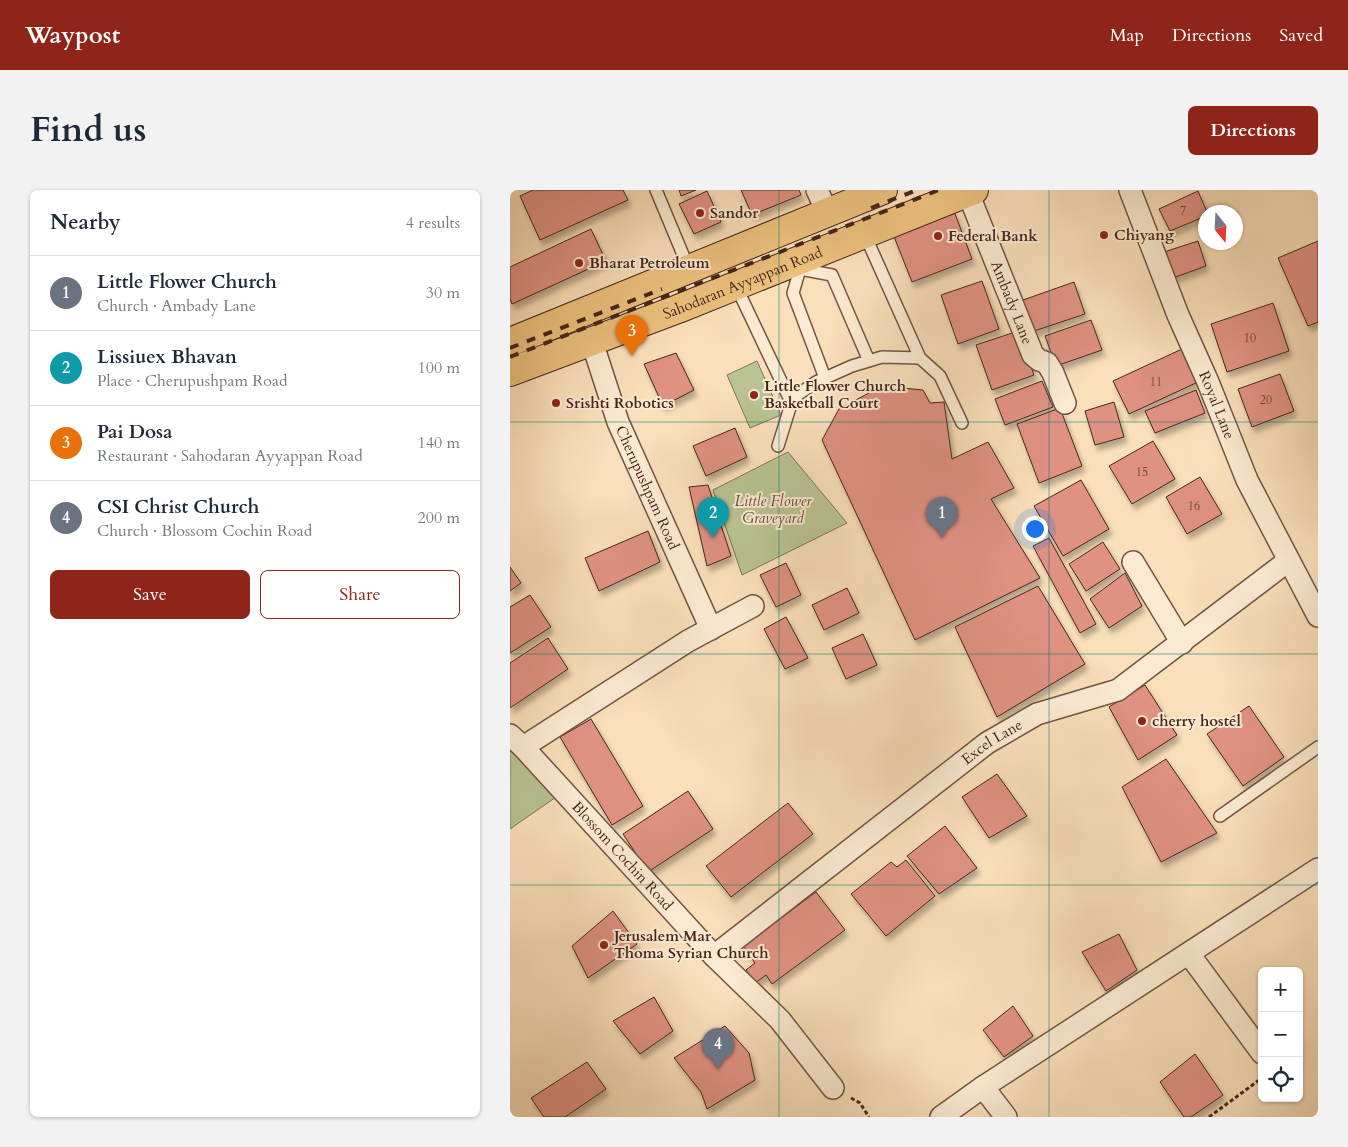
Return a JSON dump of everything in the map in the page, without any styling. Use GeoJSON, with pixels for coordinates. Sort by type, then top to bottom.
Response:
{"type":"FeatureCollection","features":[{"type":"Feature","properties":{"kind":"main road"},"geometry":{"type":"LineString","coordinates":[[510,342],[689,269],[822,201],[883,190]]}},
{"type":"Feature","properties":{"kind":"main road","name":"Sahodaran Ayyappan Road"},"geometry":{"type":"LineString","coordinates":[[510,372],[736,286],[798,265],[971,191]]}},
{"type":"Feature","properties":{"kind":"street","name":"Royal Lane"},"geometry":{"type":"LineString","coordinates":[[1130,190],[1178,315],[1208,382],[1247,480],[1288,562],[1318,616]]}},
{"type":"Feature","properties":{"kind":"street","name":"Ambady Lane"},"geometry":{"type":"LineString","coordinates":[[971,191],[1033,355],[1039,360],[1047,362],[1065,403]]}},
{"type":"Feature","properties":{"kind":"street","name":"Cherupushpam Road"},"geometry":{"type":"LineString","coordinates":[[592,342],[618,422],[711,629]]}},
{"type":"Feature","properties":{"kind":"street"},"geometry":{"type":"LineString","coordinates":[[1133,562],[1182,643]]}},
{"type":"Feature","properties":{"kind":"street","name":"Excel Lane"},"geometry":{"type":"LineString","coordinates":[[714,956],[987,743],[1037,714],[1118,690],[1288,562]]}},
{"type":"Feature","properties":{"kind":"street"},"geometry":{"type":"LineString","coordinates":[[517,741],[688,641],[753,606]]}},
{"type":"Feature","properties":{"kind":"street","name":"Blossom Cochin Road"},"geometry":{"type":"LineString","coordinates":[[517,741],[714,956],[780,1020],[833,1088]]}},
{"type":"Feature","properties":{"kind":"street"},"geometry":{"type":"LineString","coordinates":[[941,1117],[984,1086],[1318,869]]}},
{"type":"Feature","properties":{"kind":"street"},"geometry":{"type":"LineString","coordinates":[[1189,954],[1258,1048]]}},
{"type":"Feature","properties":{"kind":"street"},"geometry":{"type":"LineString","coordinates":[[984,1086],[1006,1117]]}},
{"type":"Feature","properties":{"kind":"lane"},"geometry":{"type":"LineString","coordinates":[[656,190],[689,269]]}},
{"type":"Feature","properties":{"kind":"lane"},"geometry":{"type":"LineString","coordinates":[[865,235],[920,358],[940,376],[962,423]]}},
{"type":"Feature","properties":{"kind":"lane"},"geometry":{"type":"LineString","coordinates":[[824,378],[793,293],[798,265],[832,275],[868,361]]}},
{"type":"Feature","properties":{"kind":"lane"},"geometry":{"type":"LineString","coordinates":[[736,286],[791,402]]}},
{"type":"Feature","properties":{"kind":"lane"},"geometry":{"type":"LineString","coordinates":[[778,446],[793,398],[824,378],[852,366],[882,357],[920,358]]}},
{"type":"Feature","properties":{"kind":"lane"},"geometry":{"type":"LineString","coordinates":[[1220,816],[1318,747]]}},
{"type":"Feature","properties":{"kind":"path"},"geometry":{"type":"LineString","coordinates":[[1209,1117],[1258,1081]]}},
{"type":"Feature","properties":{"kind":"path"},"geometry":{"type":"LineString","coordinates":[[833,1088],[860,1103],[869,1117]]}},
{"type":"Feature","properties":{"kind":"green space","name":"Little Flower Church Basketball Court"},"geometry":{"type":"Polygon","coordinates":[[[757,361],[781,415],[750,428],[727,375],[757,361]]]}},
{"type":"Feature","properties":{"kind":"green space","name":"Little Flower Graveyard"},"geometry":{"type":"Polygon","coordinates":[[[788,452],[847,523],[742,575],[713,490],[788,452]]]}},
{"type":"Feature","properties":{"kind":"green space"},"geometry":{"type":"Polygon","coordinates":[[[510,748],[559,795],[510,829],[510,748]]]}},
{"type":"Feature","properties":{"kind":"building"},"geometry":{"type":"Polygon","coordinates":[[[533,190],[623,190],[628,200],[540,240],[520,196],[533,190]]]}},
{"type":"Feature","properties":{"kind":"building"},"geometry":{"type":"Polygon","coordinates":[[[679,190],[696,190],[681,196],[679,190]]]}},
{"type":"Feature","properties":{"kind":"building"},"geometry":{"type":"Polygon","coordinates":[[[741,190],[799,190],[801,195],[752,215],[741,190]]]}},
{"type":"Feature","properties":{"kind":"building","name":"Sandor"},"geometry":{"type":"Polygon","coordinates":[[[707,191],[721,222],[694,234],[679,204],[707,191]]]}},
{"type":"Feature","properties":{"kind":"building"},"geometry":{"type":"Polygon","coordinates":[[[1198,191],[1204,205],[1198,205],[1198,219],[1170,231],[1159,209],[1198,191]]]}},
{"type":"Feature","properties":{"kind":"building"},"geometry":{"type":"Polygon","coordinates":[[[954,211],[972,259],[912,282],[893,234],[954,211]]]}},
{"type":"Feature","properties":{"kind":"building"},"geometry":{"type":"Polygon","coordinates":[[[591,229],[606,261],[512,304],[510,299],[510,267],[591,229]]]}},
{"type":"Feature","properties":{"kind":"building"},"geometry":{"type":"Polygon","coordinates":[[[1198,241],[1198,250],[1201,250],[1206,266],[1173,278],[1164,252],[1198,241]]]}},
{"type":"Feature","properties":{"kind":"building"},"geometry":{"type":"Polygon","coordinates":[[[1318,241],[1318,322],[1308,326],[1278,258],[1318,241]]]}},
{"type":"Feature","properties":{"kind":"building"},"geometry":{"type":"Polygon","coordinates":[[[982,281],[999,329],[958,344],[941,295],[982,281]]]}},
{"type":"Feature","properties":{"kind":"building"},"geometry":{"type":"Polygon","coordinates":[[[1074,282],[1085,314],[1034,331],[1023,300],[1074,282]]]}},
{"type":"Feature","properties":{"kind":"building"},"geometry":{"type":"Polygon","coordinates":[[[1273,303],[1289,351],[1227,372],[1211,324],[1273,303]]]}},
{"type":"Feature","properties":{"kind":"building"},"geometry":{"type":"Polygon","coordinates":[[[1091,320],[1102,350],[1056,366],[1045,336],[1091,320]]]}},
{"type":"Feature","properties":{"kind":"building"},"geometry":{"type":"Polygon","coordinates":[[[1018,331],[1034,375],[992,390],[976,345],[1018,331]]]}},
{"type":"Feature","properties":{"kind":"building"},"geometry":{"type":"Polygon","coordinates":[[[1182,349],[1198,382],[1129,414],[1113,381],[1182,349]]]}},
{"type":"Feature","properties":{"kind":"building"},"geometry":{"type":"Polygon","coordinates":[[[676,353],[694,390],[663,406],[644,364],[676,353]]]}},
{"type":"Feature","properties":{"kind":"building"},"geometry":{"type":"Polygon","coordinates":[[[1280,374],[1294,411],[1252,427],[1238,389],[1280,374]]]}},
{"type":"Feature","properties":{"kind":"building"},"geometry":{"type":"Polygon","coordinates":[[[1042,381],[1053,407],[1005,425],[995,399],[1042,381]]]}},
{"type":"Feature","properties":{"kind":"building"},"geometry":{"type":"Polygon","coordinates":[[[882,386],[923,390],[930,403],[944,402],[952,459],[988,442],[1014,488],[991,499],[1040,578],[915,640],[822,440],[839,409],[882,386]]]}},
{"type":"Feature","properties":{"kind":"building"},"geometry":{"type":"Polygon","coordinates":[[[1196,390],[1205,413],[1155,433],[1145,411],[1196,390]]]}},
{"type":"Feature","properties":{"kind":"building"},"geometry":{"type":"Polygon","coordinates":[[[1114,402],[1124,437],[1095,445],[1085,411],[1114,402]]]}},
{"type":"Feature","properties":{"kind":"building"},"geometry":{"type":"Polygon","coordinates":[[[1060,408],[1082,466],[1039,483],[1017,424],[1060,408]]]}},
{"type":"Feature","properties":{"kind":"building"},"geometry":{"type":"Polygon","coordinates":[[[735,428],[747,457],[706,476],[693,446],[735,428]]]}},
{"type":"Feature","properties":{"kind":"building"},"geometry":{"type":"Polygon","coordinates":[[[1153,441],[1175,479],[1132,504],[1109,466],[1153,441]]]}},
{"type":"Feature","properties":{"kind":"building"},"geometry":{"type":"Polygon","coordinates":[[[1200,477],[1222,514],[1187,534],[1166,497],[1200,477]]]}},
{"type":"Feature","properties":{"kind":"building"},"geometry":{"type":"Polygon","coordinates":[[[1081,480],[1109,529],[1063,556],[1034,506],[1081,480]]]}},
{"type":"Feature","properties":{"kind":"building"},"geometry":{"type":"Polygon","coordinates":[[[708,485],[731,556],[707,566],[689,487],[708,485]]]}},
{"type":"Feature","properties":{"kind":"building"},"geometry":{"type":"Polygon","coordinates":[[[648,531],[660,562],[599,591],[585,558],[648,531]]]}},
{"type":"Feature","properties":{"kind":"building"},"geometry":{"type":"Polygon","coordinates":[[[1049,538],[1096,624],[1080,633],[1033,546],[1049,538]]]}},
{"type":"Feature","properties":{"kind":"building"},"geometry":{"type":"Polygon","coordinates":[[[1103,542],[1120,569],[1086,591],[1069,564],[1103,542]]]}},
{"type":"Feature","properties":{"kind":"building"},"geometry":{"type":"Polygon","coordinates":[[[786,563],[801,595],[776,607],[760,575],[786,563]]]}},
{"type":"Feature","properties":{"kind":"building"},"geometry":{"type":"Polygon","coordinates":[[[510,567],[521,583],[510,591],[510,567]]]}},
{"type":"Feature","properties":{"kind":"building"},"geometry":{"type":"Polygon","coordinates":[[[1125,573],[1142,606],[1109,628],[1090,599],[1125,573]]]}},
{"type":"Feature","properties":{"kind":"building"},"geometry":{"type":"Polygon","coordinates":[[[1038,586],[1085,664],[997,717],[955,627],[1038,586]]]}},
{"type":"Feature","properties":{"kind":"building"},"geometry":{"type":"Polygon","coordinates":[[[847,588],[859,613],[824,630],[812,605],[847,588]]]}},
{"type":"Feature","properties":{"kind":"building"},"geometry":{"type":"Polygon","coordinates":[[[530,595],[551,627],[510,653],[510,607],[530,595]]]}},
{"type":"Feature","properties":{"kind":"building"},"geometry":{"type":"Polygon","coordinates":[[[786,617],[808,658],[785,669],[764,629],[786,617]]]}},
{"type":"Feature","properties":{"kind":"building"},"geometry":{"type":"Polygon","coordinates":[[[863,634],[877,665],[846,679],[832,648],[863,634]]]}},
{"type":"Feature","properties":{"kind":"building"},"geometry":{"type":"Polygon","coordinates":[[[548,638],[568,669],[510,708],[510,663],[548,638]]]}},
{"type":"Feature","properties":{"kind":"building","name":"cherry hostel"},"geometry":{"type":"Polygon","coordinates":[[[1145,685],[1177,735],[1138,760],[1109,707],[1145,685]]]}},
{"type":"Feature","properties":{"kind":"building"},"geometry":{"type":"Polygon","coordinates":[[[1249,706],[1284,757],[1243,786],[1207,734],[1249,706]]]}},
{"type":"Feature","properties":{"kind":"building"},"geometry":{"type":"Polygon","coordinates":[[[591,719],[643,806],[612,825],[560,737],[591,719]]]}},
{"type":"Feature","properties":{"kind":"building"},"geometry":{"type":"Polygon","coordinates":[[[1166,759],[1217,833],[1161,862],[1122,787],[1166,759]]]}},
{"type":"Feature","properties":{"kind":"building"},"geometry":{"type":"Polygon","coordinates":[[[997,774],[1027,816],[989,838],[962,797],[997,774]]]}},
{"type":"Feature","properties":{"kind":"building"},"geometry":{"type":"Polygon","coordinates":[[[688,791],[713,829],[648,872],[623,834],[688,791]]]}},
{"type":"Feature","properties":{"kind":"building"},"geometry":{"type":"Polygon","coordinates":[[[788,803],[813,834],[731,897],[706,866],[788,803]]]}},
{"type":"Feature","properties":{"kind":"building"},"geometry":{"type":"Polygon","coordinates":[[[945,826],[977,868],[939,894],[907,856],[945,826]]]}},
{"type":"Feature","properties":{"kind":"building"},"geometry":{"type":"Polygon","coordinates":[[[906,860],[935,896],[886,936],[851,894],[891,862],[897,867],[906,860]]]}},
{"type":"Feature","properties":{"kind":"building"},"geometry":{"type":"Polygon","coordinates":[[[816,892],[845,930],[772,984],[766,975],[755,983],[746,970],[755,963],[743,946],[816,892]]]}},
{"type":"Feature","properties":{"kind":"building","name":"Jerusalem Mar Thoma Syrian Church"},"geometry":{"type":"Polygon","coordinates":[[[613,911],[637,944],[588,978],[572,946],[613,911]]]}},
{"type":"Feature","properties":{"kind":"building"},"geometry":{"type":"Polygon","coordinates":[[[1119,934],[1137,970],[1106,991],[1082,952],[1119,934]]]}},
{"type":"Feature","properties":{"kind":"building"},"geometry":{"type":"Polygon","coordinates":[[[654,997],[673,1031],[640,1054],[613,1021],[654,997]]]}},
{"type":"Feature","properties":{"kind":"building"},"geometry":{"type":"Polygon","coordinates":[[[1013,1006],[1033,1036],[1004,1057],[983,1030],[1013,1006]]]}},
{"type":"Feature","properties":{"kind":"building"},"geometry":{"type":"Polygon","coordinates":[[[725,1026],[749,1053],[755,1080],[707,1109],[701,1092],[674,1058],[725,1026]]]}},
{"type":"Feature","properties":{"kind":"building"},"geometry":{"type":"Polygon","coordinates":[[[1195,1054],[1223,1095],[1191,1117],[1184,1117],[1160,1082],[1195,1054]]]}},
{"type":"Feature","properties":{"kind":"building"},"geometry":{"type":"Polygon","coordinates":[[[587,1062],[606,1089],[565,1117],[544,1117],[531,1098],[587,1062]]]}},
{"type":"Feature","properties":{"kind":"railway"},"geometry":{"type":"LineString","coordinates":[[871,208],[917,190]]}},
{"type":"Feature","properties":{"kind":"railway"},"geometry":{"type":"LineString","coordinates":[[510,357],[939,190]]}},
{"type":"Feature","properties":{"kind":"railway"},"geometry":{"type":"LineString","coordinates":[[510,348],[662,289]]}},
{"type":"Feature","properties":{"kind":"place","name":"Sandor"},"geometry":{"type":"Point","coordinates":[700,213]}},
{"type":"Feature","properties":{"kind":"place","name":"Chiyang"},"geometry":{"type":"Point","coordinates":[1104,235]}},
{"type":"Feature","properties":{"kind":"place","name":"Federal Bank"},"geometry":{"type":"Point","coordinates":[938,236]}},
{"type":"Feature","properties":{"kind":"place","name":"Bharat Petroleum"},"geometry":{"type":"Point","coordinates":[579,263]}},
{"type":"Feature","properties":{"kind":"place","name":"Pai Dosa"},"geometry":{"type":"Point","coordinates":[632,356]}},
{"type":"Feature","properties":{"kind":"place","name":"Little Flower Church Basketball Court"},"geometry":{"type":"Point","coordinates":[754,395]}},
{"type":"Feature","properties":{"kind":"place","name":"Srishti Robotics"},"geometry":{"type":"Point","coordinates":[556,403]}},
{"type":"Feature","properties":{"kind":"place","name":"Lissiuex Bhavan"},"geometry":{"type":"Point","coordinates":[713,538]}},
{"type":"Feature","properties":{"kind":"place","name":"Little Flower Church"},"geometry":{"type":"Point","coordinates":[942,538]}},
{"type":"Feature","properties":{"kind":"place","name":"cherry hostel"},"geometry":{"type":"Point","coordinates":[1142,721]}},
{"type":"Feature","properties":{"kind":"place","name":"Jerusalem Mar Thoma Syrian Church"},"geometry":{"type":"Point","coordinates":[604,945]}},
{"type":"Feature","properties":{"kind":"place","name":"CSI Christ Church"},"geometry":{"type":"Point","coordinates":[718,1069]}}]}
